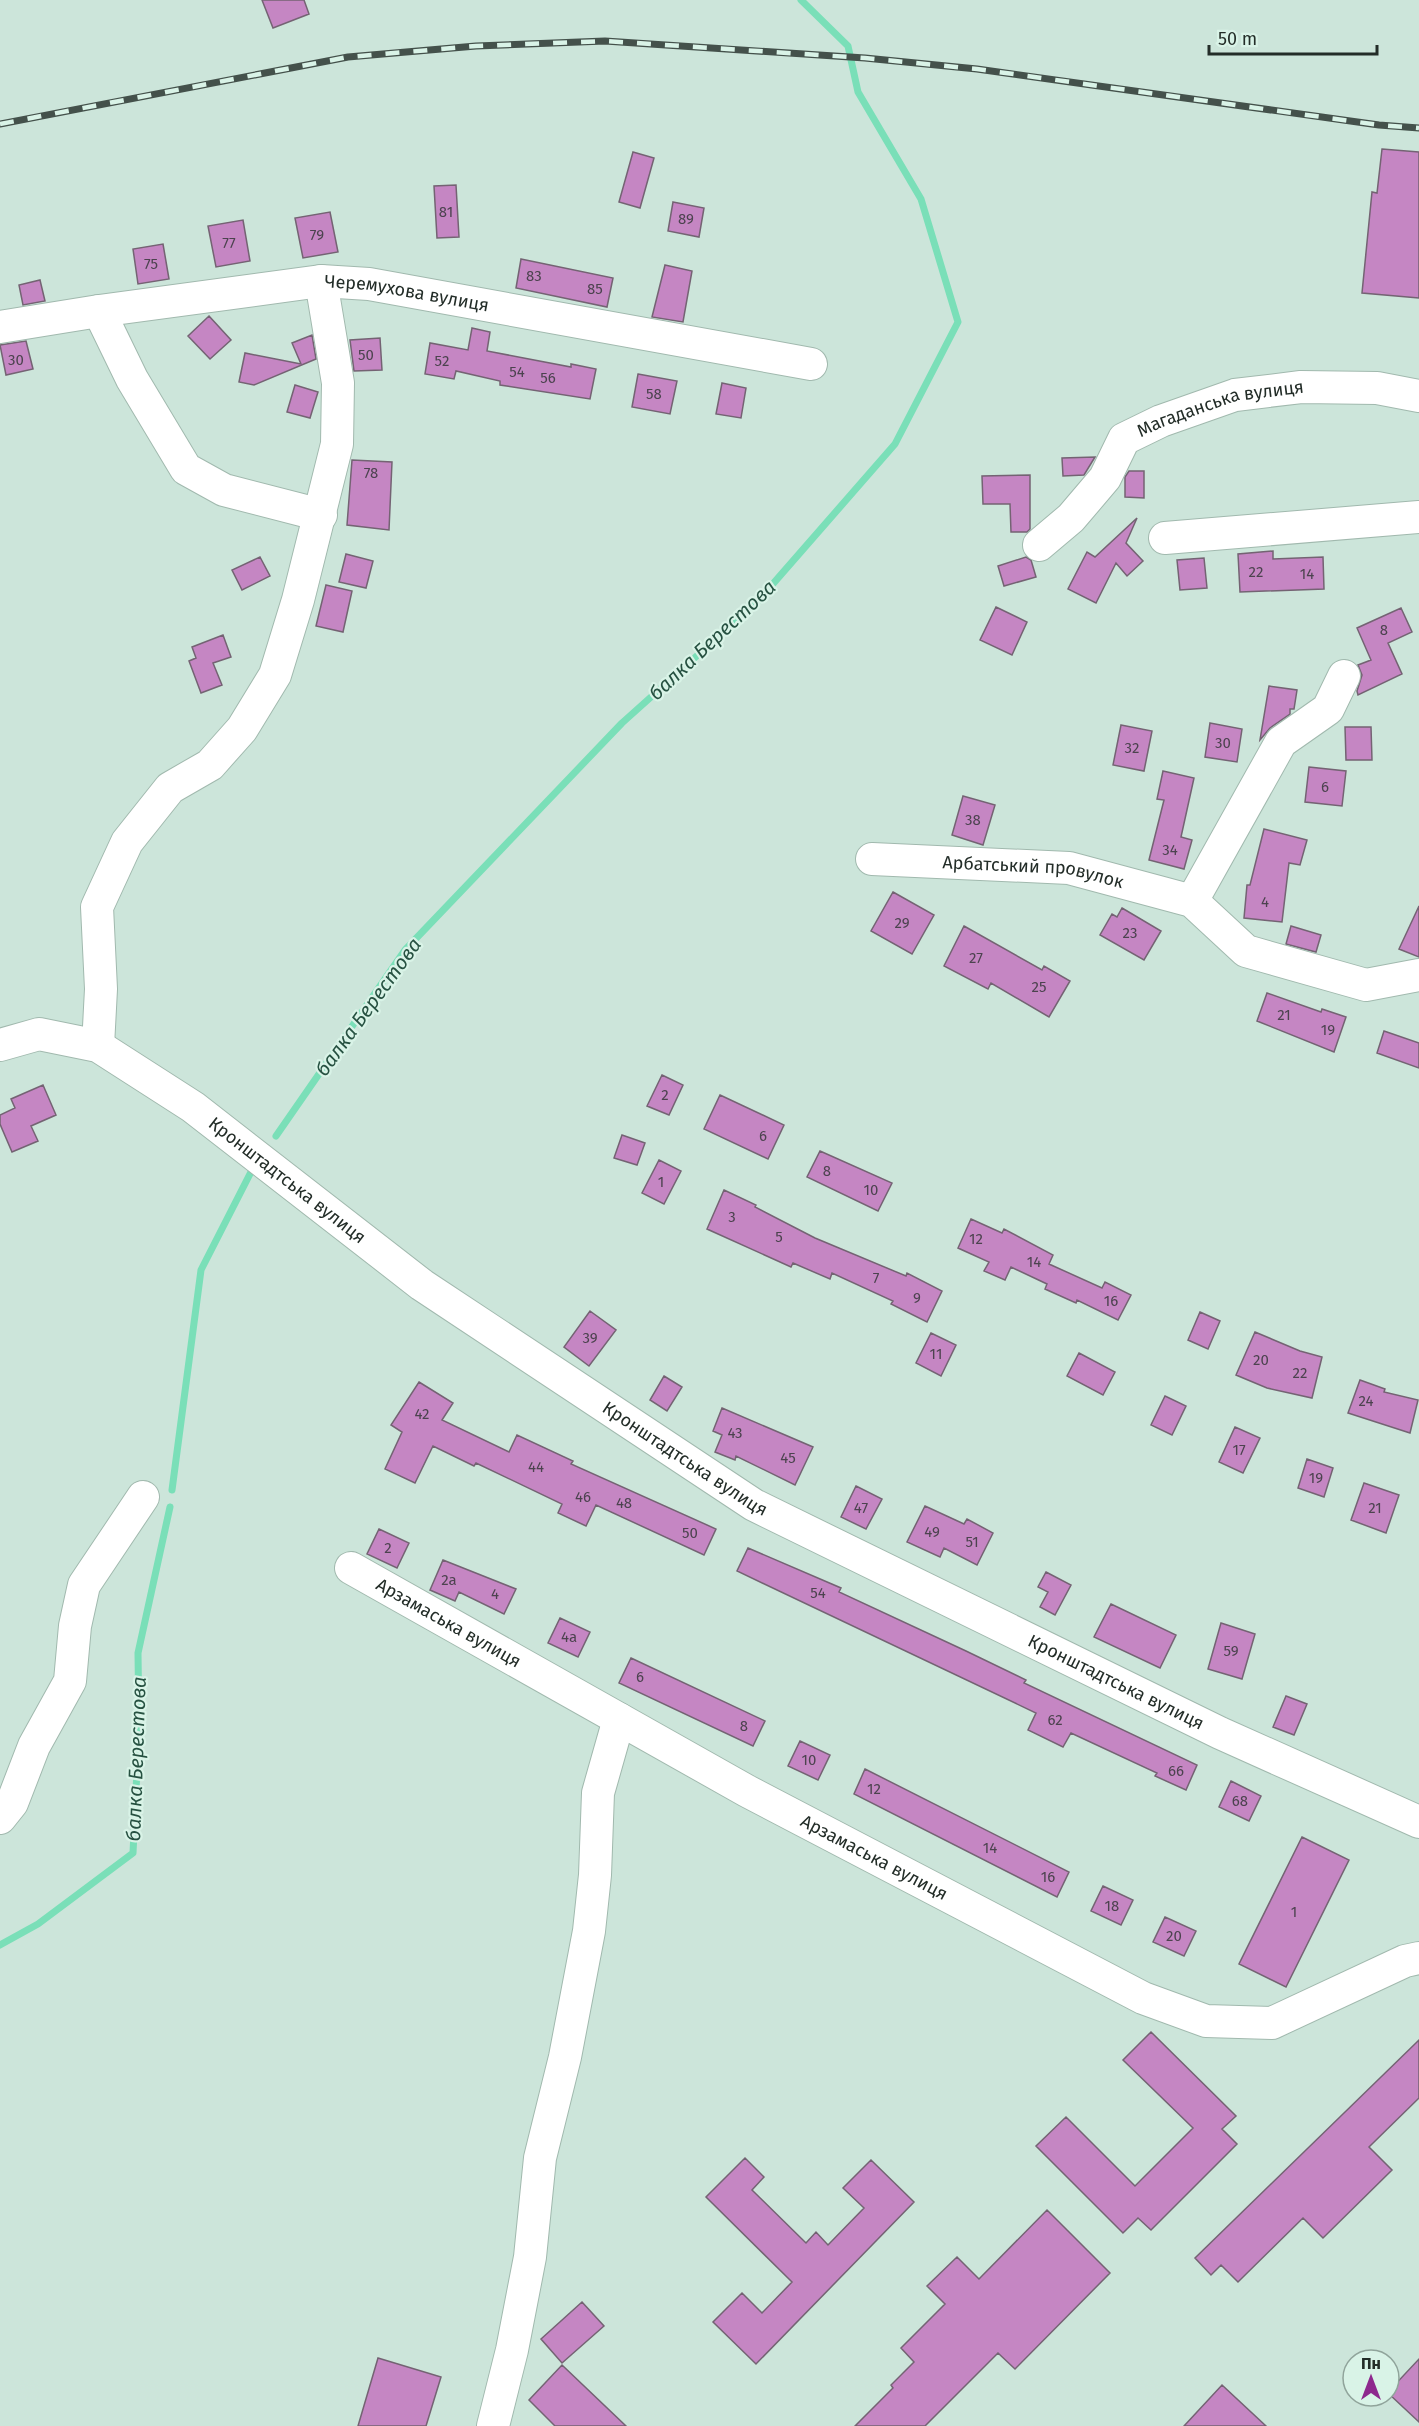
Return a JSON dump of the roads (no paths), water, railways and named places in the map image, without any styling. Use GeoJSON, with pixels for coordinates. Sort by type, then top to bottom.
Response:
{"type":"FeatureCollection","features":[{"type":"Feature","properties":{"kind":"street","name":"Черемухова вулиця"},"geometry":{"type":"LineString","coordinates":[[0,327],[99,310],[321,281],[369,284],[811,364]]}},
{"type":"Feature","properties":{"kind":"street"},"geometry":{"type":"LineString","coordinates":[[98,1046],[101,989],[97,907],[127,842],[170,788],[210,765],[242,729],[275,675],[321,515],[337,444],[338,383],[321,281]]}},
{"type":"Feature","properties":{"kind":"street"},"geometry":{"type":"LineString","coordinates":[[99,310],[132,378],[186,469],[224,490],[321,515]]}},
{"type":"Feature","properties":{"kind":"street","name":"Магаданська вулиця"},"geometry":{"type":"LineString","coordinates":[[1039,545],[1071,518],[1105,478],[1124,439],[1161,422],[1234,395],[1301,387],[1377,388],[1419,396]]}},
{"type":"Feature","properties":{"kind":"street"},"geometry":{"type":"LineString","coordinates":[[1165,538],[1419,517]]}},
{"type":"Feature","properties":{"kind":"street"},"geometry":{"type":"LineString","coordinates":[[1192,901],[1281,742],[1328,708],[1344,676]]}},
{"type":"Feature","properties":{"kind":"street","name":"Арбатський провулок"},"geometry":{"type":"LineString","coordinates":[[872,859],[1069,868],[1192,901],[1246,951],[1366,985],[1419,975]]}},
{"type":"Feature","properties":{"kind":"street","name":"Кронштадтська вулиця"},"geometry":{"type":"LineString","coordinates":[[0,1045],[39,1034],[98,1046],[193,1107],[422,1285],[754,1505],[1209,1728],[1419,1822]]}},
{"type":"Feature","properties":{"kind":"street"},"geometry":{"type":"LineString","coordinates":[[0,1818],[12,1803],[34,1746],[70,1681],[75,1626],[84,1585],[142,1497]]}},
{"type":"Feature","properties":{"kind":"street","name":"Арзамаська вулиця"},"geometry":{"type":"LineString","coordinates":[[351,1568],[747,1791],[1143,1998],[1206,2021],[1272,2023],[1405,1961],[1419,1958]]}},
{"type":"Feature","properties":{"kind":"street"},"geometry":{"type":"LineString","coordinates":[[493,2426],[512,2350],[530,2257],[540,2158],[565,2056],[589,1931],[595,1875],[598,1793],[619,1719]]}},
{"type":"Feature","properties":{"kind":"waterway","name":"балка Берестова"},"geometry":{"type":"LineString","coordinates":[[276,1136],[405,950],[622,723],[758,601],[895,444],[958,322],[921,199],[858,92],[848,46],[801,0]]}},
{"type":"Feature","properties":{"kind":"waterway","name":"балка Берестова"},"geometry":{"type":"LineString","coordinates":[[172,1490],[201,1270],[254,1166]]}},
{"type":"Feature","properties":{"kind":"waterway","name":"балка Берестова"},"geometry":{"type":"LineString","coordinates":[[0,1945],[38,1924],[133,1853],[139,1728],[138,1653],[170,1507]]}},
{"type":"Feature","properties":{"kind":"railway"},"geometry":{"type":"LineString","coordinates":[[0,124],[348,57],[476,46],[605,41],[865,58],[977,69],[1379,125],[1419,128]]}}]}
